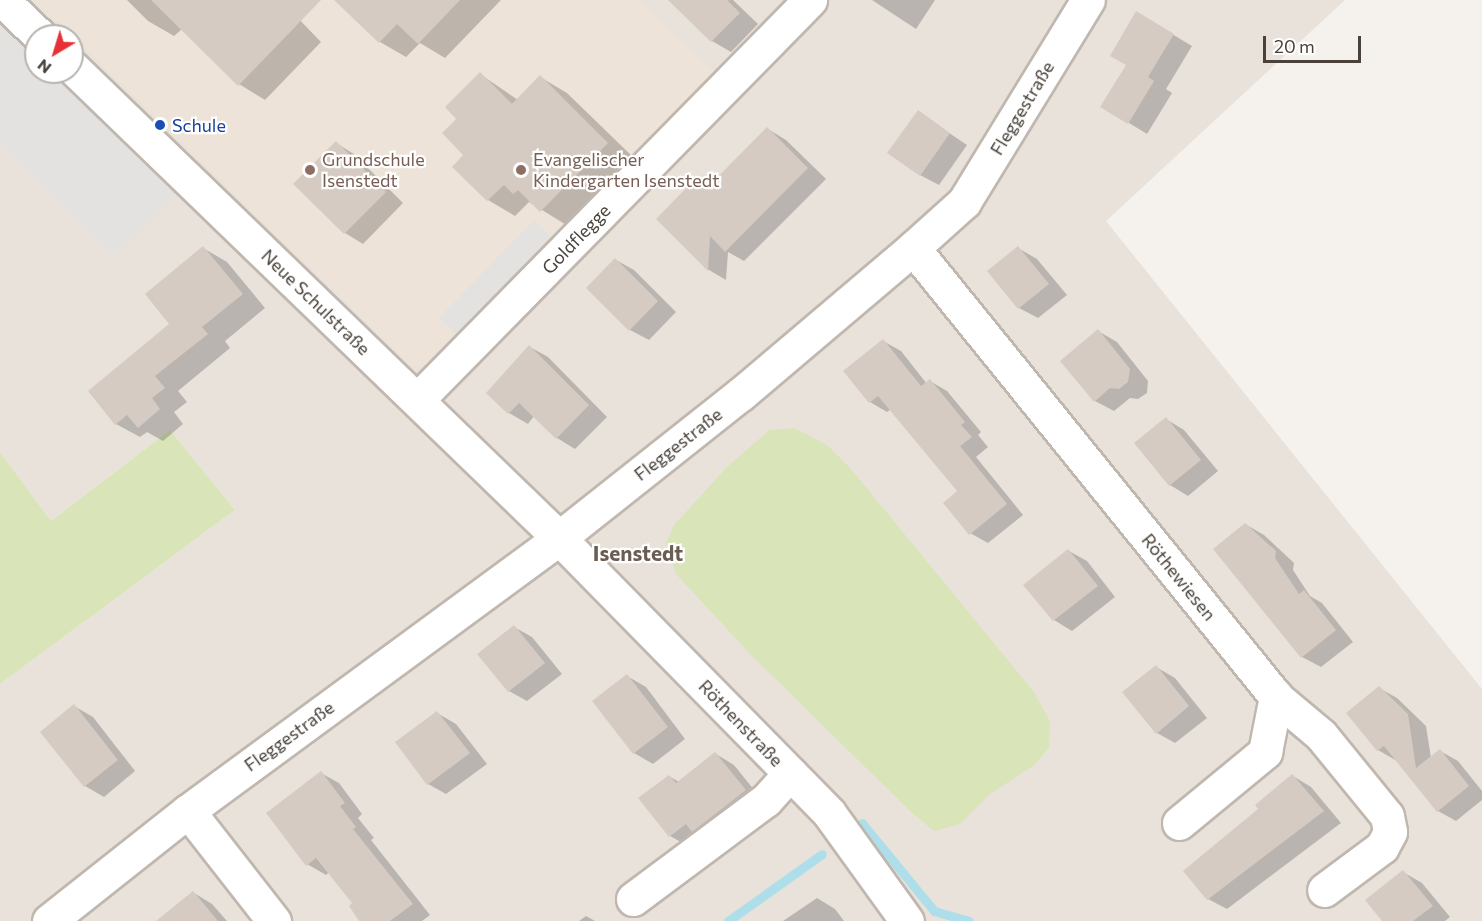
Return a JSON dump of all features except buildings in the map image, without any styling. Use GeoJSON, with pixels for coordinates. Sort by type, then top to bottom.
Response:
{"type":"FeatureCollection","features":[{"type":"Feature","properties":{"kind":"street"},"geometry":{"type":"LineString","coordinates":[[2,0],[27,24]]}},
{"type":"Feature","properties":{"kind":"street","name":"Goldflegge"},"geometry":{"type":"LineString","coordinates":[[417,400],[810,0]]}},
{"type":"Feature","properties":{"kind":"street","name":"Fleggestraße"},"geometry":{"type":"LineString","coordinates":[[49,921],[188,811],[559,538],[741,394],[914,248],[964,202],[1088,0]]}},
{"type":"Feature","properties":{"kind":"street","name":"Neue Schulstraße"},"geometry":{"type":"LineString","coordinates":[[84,79],[559,538]]}},
{"type":"Feature","properties":{"kind":"street","name":"Röthewiesen"},"geometry":{"type":"LineString","coordinates":[[914,248],[1276,696],[1321,735],[1387,816],[1390,832],[1382,847],[1324,891]]}},
{"type":"Feature","properties":{"kind":"street","name":"Röthenstraße"},"geometry":{"type":"LineString","coordinates":[[559,538],[829,813],[907,921]]}},
{"type":"Feature","properties":{"kind":"street"},"geometry":{"type":"LineString","coordinates":[[1179,824],[1265,752],[1276,696]]}},
{"type":"Feature","properties":{"kind":"street"},"geometry":{"type":"LineString","coordinates":[[633,899],[766,800],[790,774]]}},
{"type":"Feature","properties":{"kind":"street"},"geometry":{"type":"LineString","coordinates":[[188,811],[274,921]]}},
{"type":"Feature","properties":{"kind":"shaded area"},"geometry":{"type":"Polygon","coordinates":[[[0,0],[1345,0],[1106,221],[1482,689],[1482,921],[0,921],[0,684],[235,510],[170,430],[51,521],[0,452],[0,0]]]}},
{"type":"Feature","properties":{"kind":"shaded area"},"geometry":{"type":"Polygon","coordinates":[[[35,0],[640,0],[721,79],[437,364],[423,368],[409,364],[84,48],[84,24],[60,24],[35,0]]]}},
{"type":"Feature","properties":{"kind":"shaded area"},"geometry":{"type":"Polygon","coordinates":[[[0,15],[24,39],[24,84],[69,84],[177,192],[113,256],[0,142],[0,15]]]}},
{"type":"Feature","properties":{"kind":"shaded area"},"geometry":{"type":"Polygon","coordinates":[[[534,220],[552,238],[457,335],[439,318],[534,220]]]}},
{"type":"Feature","properties":{"kind":"green space"},"geometry":{"type":"Polygon","coordinates":[[[794,428],[827,445],[851,469],[1034,692],[1050,722],[1049,748],[1033,766],[990,794],[960,824],[934,831],[911,812],[752,656],[676,574],[666,544],[674,525],[726,468],[769,430],[794,428]]]}},
{"type":"Feature","properties":{"kind":"green space"},"geometry":{"type":"Polygon","coordinates":[[[170,430],[235,510],[0,684],[0,452],[51,521],[170,430]]]}},
{"type":"Feature","properties":{"kind":"waterway"},"geometry":{"type":"LineString","coordinates":[[862,823],[934,911],[969,921]]}},
{"type":"Feature","properties":{"kind":"waterway"},"geometry":{"type":"LineString","coordinates":[[728,921],[822,854]]}},
{"type":"Feature","properties":{"kind":"place","name":"Schule"},"geometry":{"type":"Point","coordinates":[160,125]}},
{"type":"Feature","properties":{"kind":"place","name":"Grundschule Isenstedt"},"geometry":{"type":"Point","coordinates":[310,170]}},
{"type":"Feature","properties":{"kind":"place","name":"Evangelischer Kindergarten Isenstedt"},"geometry":{"type":"Point","coordinates":[521,170]}},
{"type":"Feature","properties":{"kind":"district","name":"Isenstedt"},"geometry":{"type":"Point","coordinates":[638,553]}}]}
